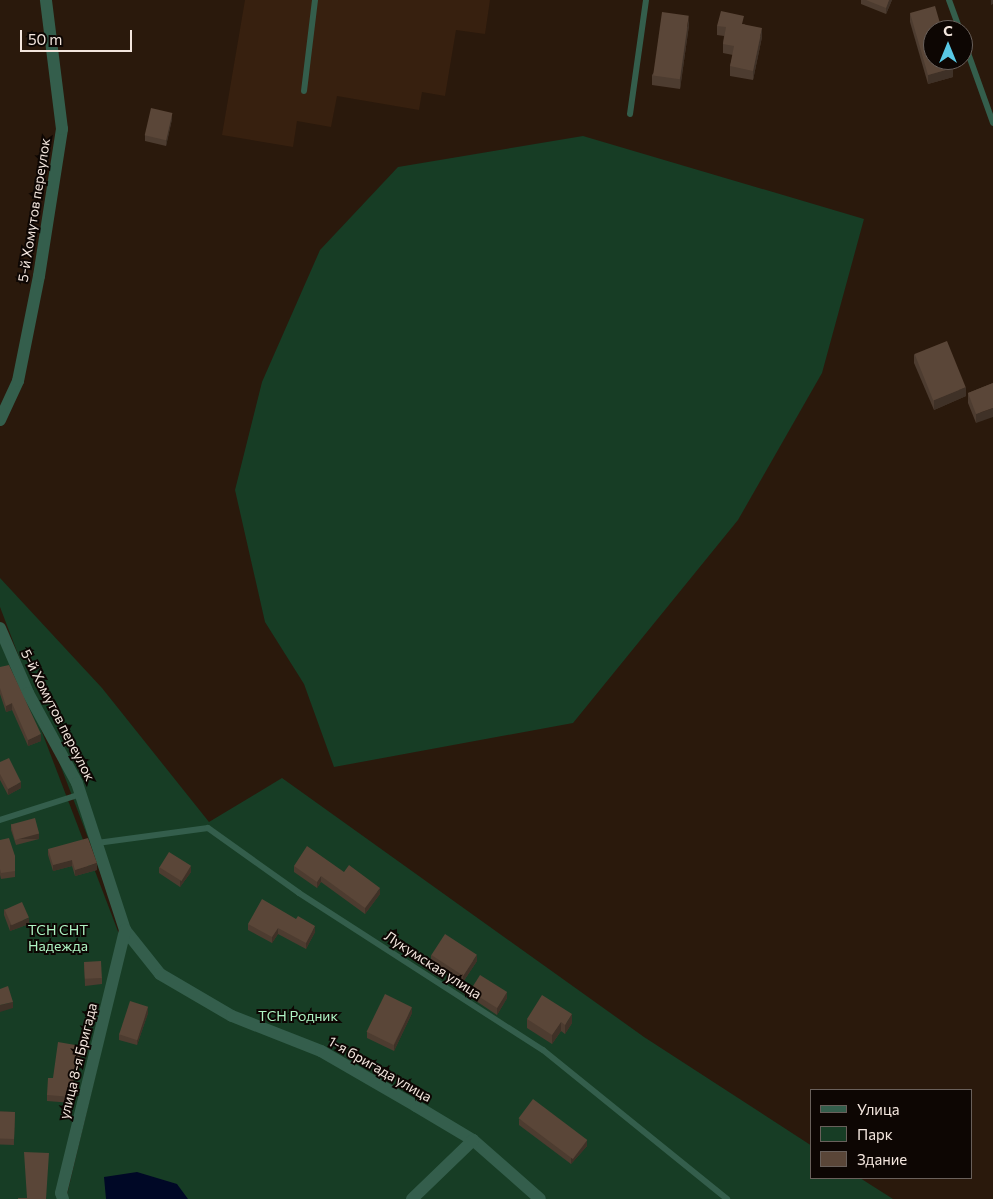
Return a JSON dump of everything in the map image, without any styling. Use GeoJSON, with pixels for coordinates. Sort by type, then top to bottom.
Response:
{"type":"FeatureCollection","features":[{"type":"Feature","properties":{"kind":"street","name":"5-й Хомутов переулок"},"geometry":{"type":"LineString","coordinates":[[0,420],[18,381],[39,276],[62,129],[46,0]]}},
{"type":"Feature","properties":{"kind":"street","name":"5-й Хомутов переулок"},"geometry":{"type":"LineString","coordinates":[[0,628],[28,693],[81,794],[125,930]]}},
{"type":"Feature","properties":{"kind":"street","name":"1-я бригада улица"},"geometry":{"type":"LineString","coordinates":[[125,930],[160,974],[232,1016],[321,1052],[472,1140],[540,1199]]}},
{"type":"Feature","properties":{"kind":"street","name":"улица 8-я Бригада"},"geometry":{"type":"LineString","coordinates":[[62,1199],[61,1193],[125,930]]}},
{"type":"Feature","properties":{"kind":"street"},"geometry":{"type":"LineString","coordinates":[[412,1199],[472,1140]]}},
{"type":"Feature","properties":{"kind":"lane"},"geometry":{"type":"LineString","coordinates":[[304,90],[315,0]]}},
{"type":"Feature","properties":{"kind":"lane"},"geometry":{"type":"LineString","coordinates":[[630,114],[646,0]]}},
{"type":"Feature","properties":{"kind":"lane"},"geometry":{"type":"LineString","coordinates":[[949,0],[956,20]]}},
{"type":"Feature","properties":{"kind":"lane"},"geometry":{"type":"LineString","coordinates":[[973,67],[993,123]]}},
{"type":"Feature","properties":{"kind":"lane"},"geometry":{"type":"LineString","coordinates":[[0,820],[81,794]]}},
{"type":"Feature","properties":{"kind":"lane","name":"Лукумская улица"},"geometry":{"type":"LineString","coordinates":[[97,843],[208,828],[299,893],[543,1050],[727,1199]]}},
{"type":"Feature","properties":{"kind":"shaded area"},"geometry":{"type":"Polygon","coordinates":[[[245,0],[490,0],[485,34],[456,30],[445,96],[422,92],[419,110],[337,96],[331,127],[297,121],[293,147],[222,135],[245,0]]]}},
{"type":"Feature","properties":{"kind":"green space"},"geometry":{"type":"Polygon","coordinates":[[[583,136],[864,219],[822,373],[738,520],[573,723],[334,767],[304,684],[265,622],[235,490],[262,382],[320,250],[398,167],[583,136]]]}},
{"type":"Feature","properties":{"kind":"green space","name":"ТСН Родник"},"geometry":{"type":"Polygon","coordinates":[[[0,578],[102,688],[209,822],[282,778],[644,1037],[810,1145],[810,1179],[862,1179],[893,1199],[66,1199],[126,946],[90,843],[0,607],[0,578]]]}},
{"type":"Feature","properties":{"kind":"green space","name":"ТСН СНТ Надежда"},"geometry":{"type":"Polygon","coordinates":[[[0,622],[119,934],[58,1199],[0,1199],[0,622]]]}},
{"type":"Feature","properties":{"kind":"water"},"geometry":{"type":"Polygon","coordinates":[[[137,1172],[177,1184],[188,1199],[106,1199],[104,1177],[137,1172]]]}},
{"type":"Feature","properties":{"kind":"building"},"geometry":{"type":"Polygon","coordinates":[[[866,0],[889,0],[886,8],[866,0]]]}},
{"type":"Feature","properties":{"kind":"building"},"geometry":{"type":"Polygon","coordinates":[[[935,6],[939,20],[923,20],[923,58],[910,13],[935,6]]]}},
{"type":"Feature","properties":{"kind":"building"},"geometry":{"type":"Polygon","coordinates":[[[721,11],[744,16],[742,24],[762,28],[753,71],[730,66],[734,46],[723,44],[726,27],[717,26],[721,11]]]}},
{"type":"Feature","properties":{"kind":"building"},"geometry":{"type":"Polygon","coordinates":[[[662,12],[689,16],[680,79],[653,75],[662,12]]]}},
{"type":"Feature","properties":{"kind":"building"},"geometry":{"type":"Polygon","coordinates":[[[927,70],[946,70],[928,75],[927,70]]]}},
{"type":"Feature","properties":{"kind":"building"},"geometry":{"type":"Polygon","coordinates":[[[151,108],[172,113],[166,140],[145,135],[151,108]]]}},
{"type":"Feature","properties":{"kind":"building"},"geometry":{"type":"Polygon","coordinates":[[[947,341],[966,387],[933,400],[915,354],[947,341]]]}},
{"type":"Feature","properties":{"kind":"building"},"geometry":{"type":"Polygon","coordinates":[[[993,383],[993,408],[976,414],[968,393],[993,383]]]}},
{"type":"Feature","properties":{"kind":"building"},"geometry":{"type":"Polygon","coordinates":[[[9,665],[41,734],[28,740],[12,703],[6,706],[0,688],[0,667],[9,665]]]}},
{"type":"Feature","properties":{"kind":"building"},"geometry":{"type":"Polygon","coordinates":[[[9,758],[21,782],[8,789],[0,774],[0,762],[9,758]]]}},
{"type":"Feature","properties":{"kind":"building"},"geometry":{"type":"Polygon","coordinates":[[[35,818],[39,833],[15,840],[11,824],[35,818]]]}},
{"type":"Feature","properties":{"kind":"building"},"geometry":{"type":"Polygon","coordinates":[[[9,838],[15,856],[15,871],[1,873],[0,840],[9,838]]]}},
{"type":"Feature","properties":{"kind":"building"},"geometry":{"type":"Polygon","coordinates":[[[88,838],[97,863],[75,870],[72,860],[53,865],[48,849],[88,838]]]}},
{"type":"Feature","properties":{"kind":"building"},"geometry":{"type":"Polygon","coordinates":[[[307,846],[344,872],[349,865],[380,888],[365,908],[321,876],[317,882],[294,866],[307,846]]]}},
{"type":"Feature","properties":{"kind":"building"},"geometry":{"type":"Polygon","coordinates":[[[169,852],[191,866],[182,881],[159,867],[169,852]]]}},
{"type":"Feature","properties":{"kind":"building"},"geometry":{"type":"Polygon","coordinates":[[[262,899],[296,919],[298,916],[315,926],[306,943],[278,928],[272,937],[248,924],[262,899]]]}},
{"type":"Feature","properties":{"kind":"building"},"geometry":{"type":"Polygon","coordinates":[[[22,902],[29,918],[12,925],[5,910],[22,902]]]}},
{"type":"Feature","properties":{"kind":"building"},"geometry":{"type":"Polygon","coordinates":[[[445,934],[477,955],[463,976],[431,955],[445,934]]]}},
{"type":"Feature","properties":{"kind":"building"},"geometry":{"type":"Polygon","coordinates":[[[101,961],[102,978],[85,979],[84,962],[101,961]]]}},
{"type":"Feature","properties":{"kind":"building"},"geometry":{"type":"Polygon","coordinates":[[[480,975],[507,992],[497,1008],[470,991],[480,975]]]}},
{"type":"Feature","properties":{"kind":"building"},"geometry":{"type":"Polygon","coordinates":[[[8,986],[13,1002],[0,1005],[0,989],[8,986]]]}},
{"type":"Feature","properties":{"kind":"building"},"geometry":{"type":"Polygon","coordinates":[[[385,994],[412,1007],[394,1045],[367,1032],[385,994]]]}},
{"type":"Feature","properties":{"kind":"building"},"geometry":{"type":"Polygon","coordinates":[[[542,995],[572,1014],[565,1025],[561,1022],[552,1035],[527,1019],[542,995]]]}},
{"type":"Feature","properties":{"kind":"building"},"geometry":{"type":"Polygon","coordinates":[[[130,1001],[148,1007],[137,1040],[119,1034],[130,1001]]]}},
{"type":"Feature","properties":{"kind":"building"},"geometry":{"type":"Polygon","coordinates":[[[58,1042],[81,1046],[78,1069],[74,1068],[72,1097],[47,1095],[48,1078],[53,1078],[58,1042]]]}},
{"type":"Feature","properties":{"kind":"building"},"geometry":{"type":"Polygon","coordinates":[[[533,1099],[587,1140],[573,1159],[519,1118],[533,1099]]]}},
{"type":"Feature","properties":{"kind":"building"},"geometry":{"type":"Polygon","coordinates":[[[0,1111],[15,1112],[14,1139],[0,1138],[0,1111]]]}},
{"type":"Feature","properties":{"kind":"building"},"geometry":{"type":"Polygon","coordinates":[[[24,1152],[49,1153],[46,1199],[18,1199],[27,1198],[24,1152]]]}}]}
